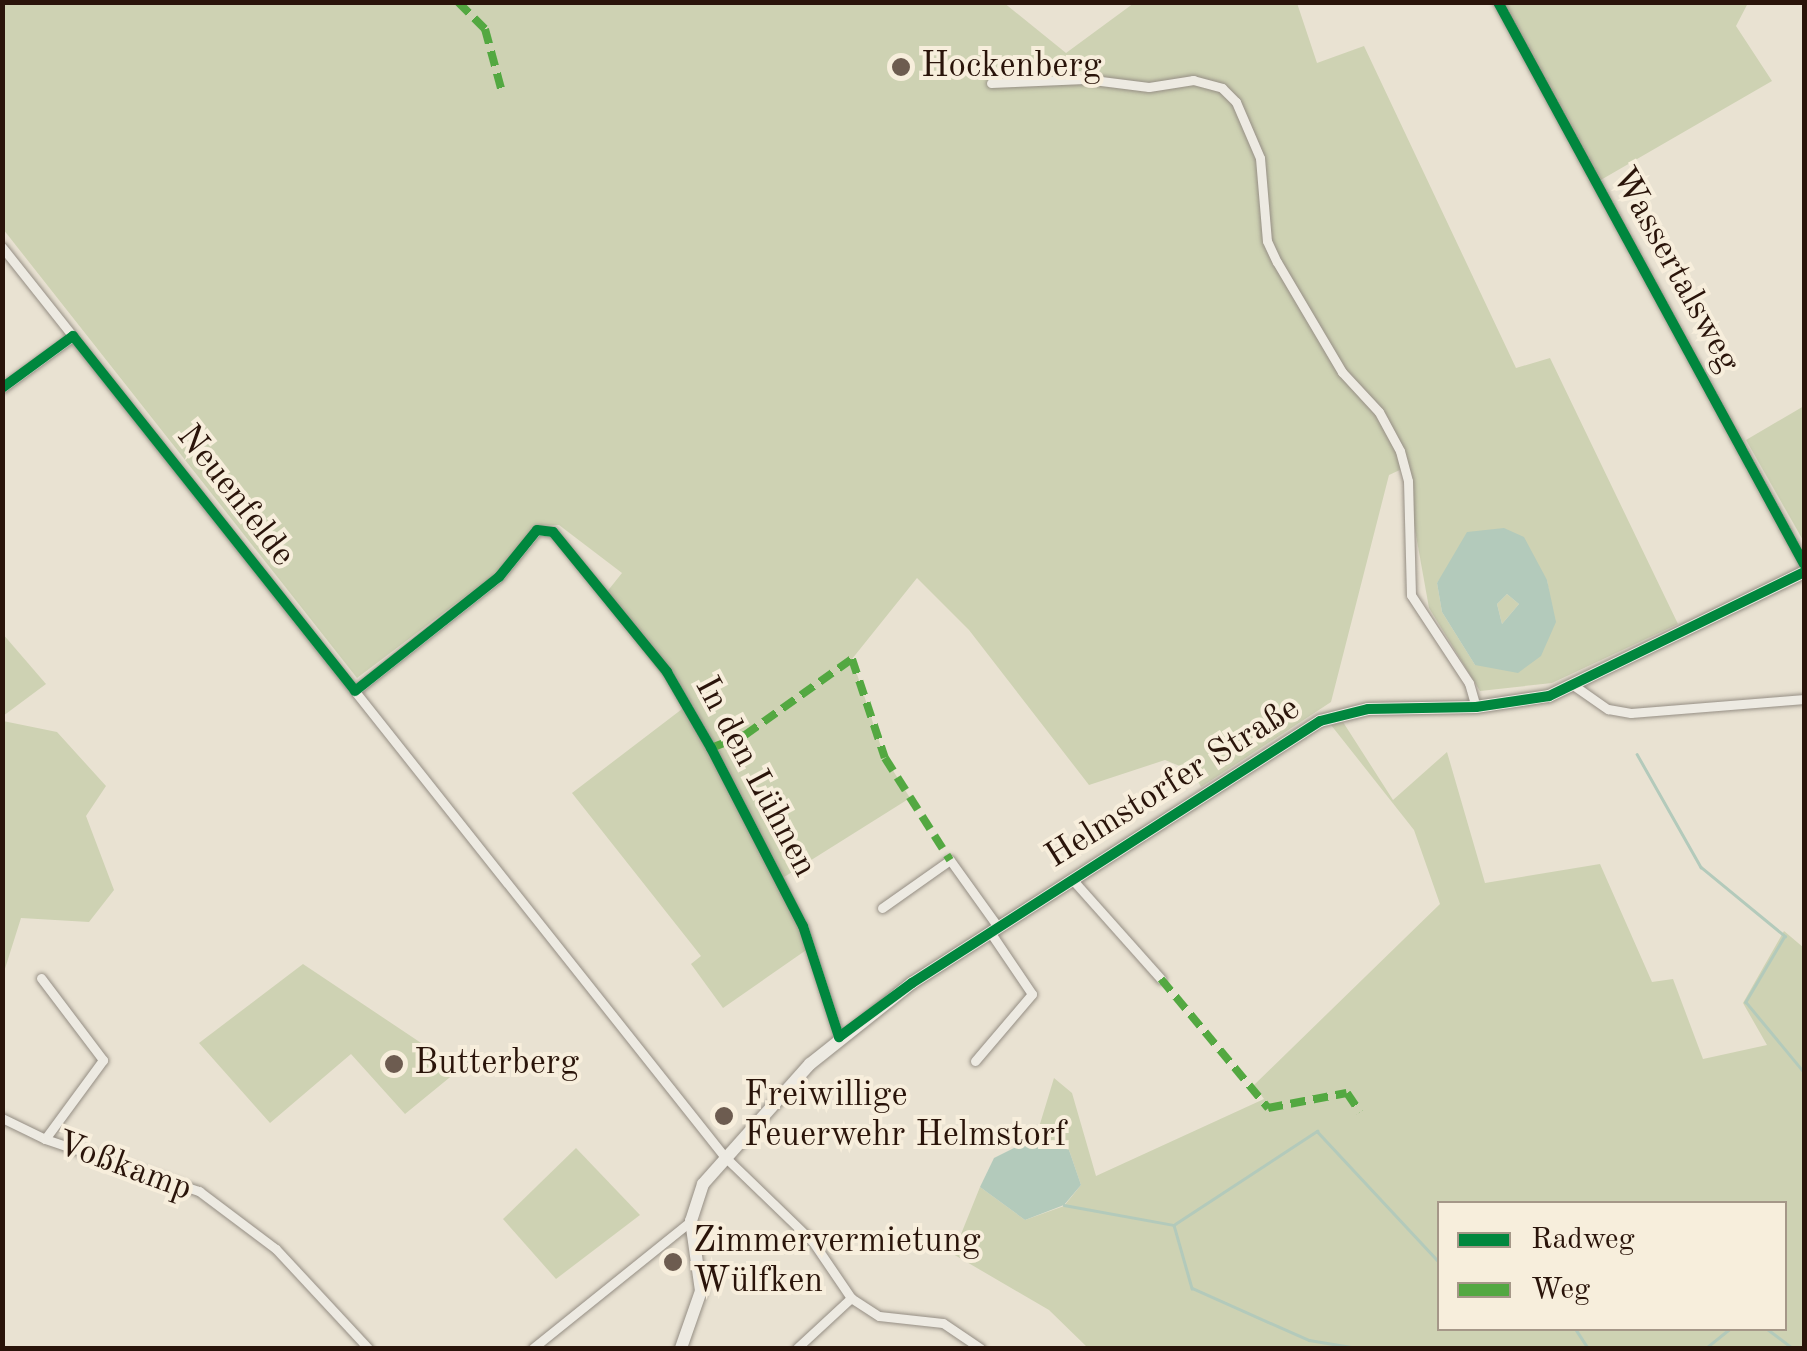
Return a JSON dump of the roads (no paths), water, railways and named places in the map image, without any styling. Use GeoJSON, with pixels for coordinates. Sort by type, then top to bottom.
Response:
{"type":"FeatureCollection","features":[{"type":"Feature","properties":{"kind":"main road","name":"Helmstorfer Straße"},"geometry":{"type":"LineString","coordinates":[[691,1221],[703,1184],[724,1156],[839,1037],[994,929],[1320,721],[1368,709],[1476,707],[1576,687],[1804,572]]}},
{"type":"Feature","properties":{"kind":"main road"},"geometry":{"type":"LineString","coordinates":[[681,1348],[702,1291],[691,1221]]}},
{"type":"Feature","properties":{"kind":"street","name":"Wassertalsweg"},"geometry":{"type":"LineString","coordinates":[[1498,2],[1804,564]]}},
{"type":"Feature","properties":{"kind":"street"},"geometry":{"type":"LineString","coordinates":[[990,83],[1086,79],[1148,87],[1193,80],[1222,88],[1236,102],[1260,158],[1268,241],[1276,262],[1342,372],[1379,412],[1400,451],[1408,481],[1411,594],[1468,683],[1476,707]]}},
{"type":"Feature","properties":{"kind":"street","name":"Neuenfelde"},"geometry":{"type":"LineString","coordinates":[[2,247],[724,1156],[813,1242],[852,1298]]}},
{"type":"Feature","properties":{"kind":"street"},"geometry":{"type":"LineString","coordinates":[[2,388],[72,336]]}},
{"type":"Feature","properties":{"kind":"street","name":"In den Lühnen"},"geometry":{"type":"LineString","coordinates":[[354,690],[500,577],[537,530],[553,532],[667,672],[803,926],[839,1037]]}},
{"type":"Feature","properties":{"kind":"street"},"geometry":{"type":"LineString","coordinates":[[1576,687],[1608,709],[1632,713],[1804,699]]}},
{"type":"Feature","properties":{"kind":"street"},"geometry":{"type":"LineString","coordinates":[[882,908],[950,860],[994,929],[1032,994],[975,1061]]}},
{"type":"Feature","properties":{"kind":"street"},"geometry":{"type":"LineString","coordinates":[[1072,879],[1161,979]]}},
{"type":"Feature","properties":{"kind":"street"},"geometry":{"type":"LineString","coordinates":[[41,978],[104,1060],[45,1140]]}},
{"type":"Feature","properties":{"kind":"street","name":"Voßkamp"},"geometry":{"type":"LineString","coordinates":[[2,1118],[45,1140],[199,1191],[276,1248],[368,1348]]}},
{"type":"Feature","properties":{"kind":"street"},"geometry":{"type":"LineString","coordinates":[[533,1348],[691,1221]]}},
{"type":"Feature","properties":{"kind":"street"},"geometry":{"type":"LineString","coordinates":[[798,1348],[852,1298],[879,1316],[944,1323],[980,1348]]}},
{"type":"Feature","properties":{"kind":"waterway"},"geometry":{"type":"LineString","coordinates":[[1637,754],[1701,867],[1785,936],[1746,1002],[1804,1072]]}},
{"type":"Feature","properties":{"kind":"waterway"},"geometry":{"type":"LineString","coordinates":[[1175,1224],[1317,1131],[1437,1260]]}},
{"type":"Feature","properties":{"kind":"waterway"},"geometry":{"type":"LineString","coordinates":[[1064,1205],[1174,1225],[1192,1288],[1309,1340],[1358,1348]]}},
{"type":"Feature","properties":{"kind":"waterway"},"geometry":{"type":"LineString","coordinates":[[1577,1331],[1588,1348]]}},
{"type":"Feature","properties":{"kind":"waterway"},"geometry":{"type":"LineString","coordinates":[[1706,1348],[1727,1331]]}},
{"type":"Feature","properties":{"kind":"waterway"},"geometry":{"type":"LineString","coordinates":[[1770,1331],[1793,1348]]}},
{"type":"Feature","properties":{"kind":"place","name":"Hockenberg"},"geometry":{"type":"Point","coordinates":[901,67]}},
{"type":"Feature","properties":{"kind":"place","name":"Butterberg"},"geometry":{"type":"Point","coordinates":[394,1064]}},
{"type":"Feature","properties":{"kind":"place","name":"Freiwillige Feuerwehr Helmstorf"},"geometry":{"type":"Point","coordinates":[724,1116]}},
{"type":"Feature","properties":{"kind":"place","name":"Zimmervermietung Wülfken"},"geometry":{"type":"Point","coordinates":[673,1262]}}]}
